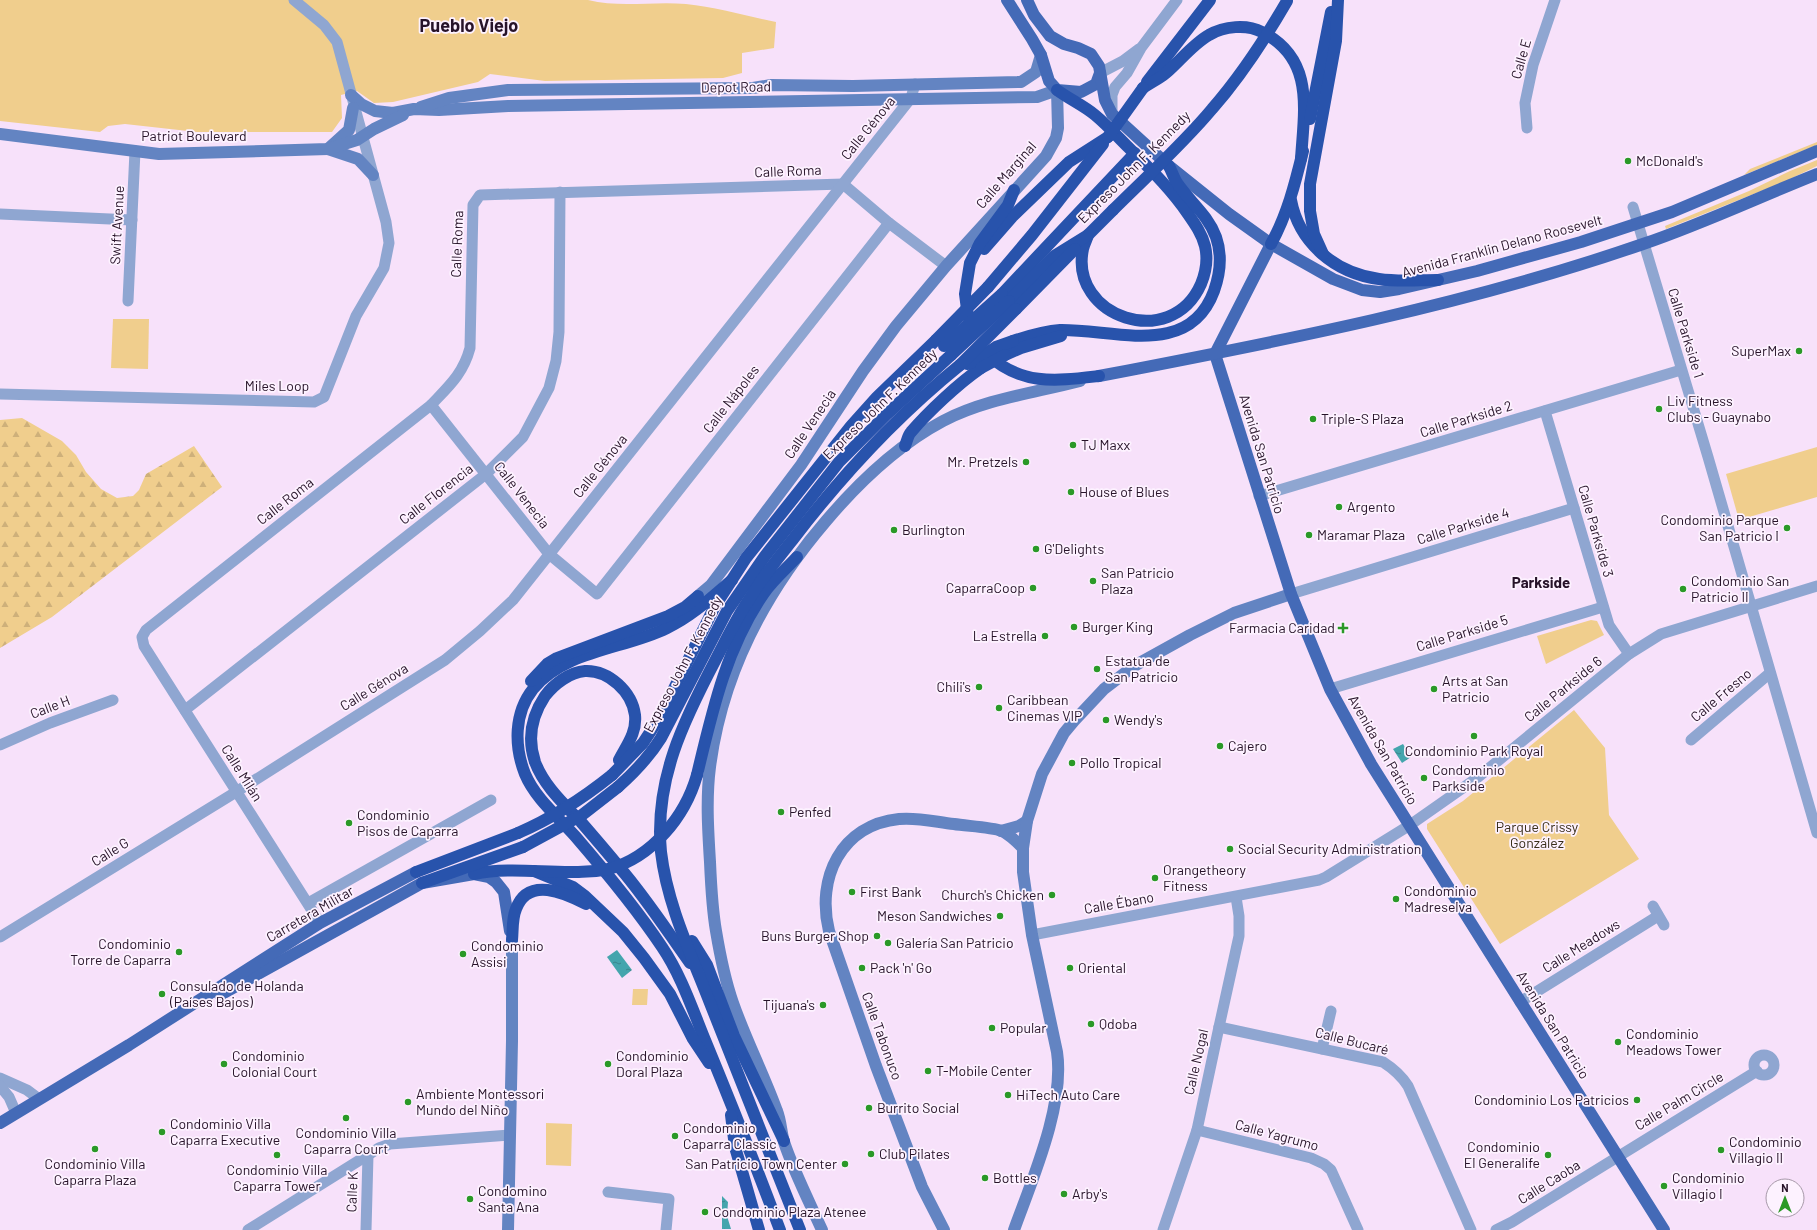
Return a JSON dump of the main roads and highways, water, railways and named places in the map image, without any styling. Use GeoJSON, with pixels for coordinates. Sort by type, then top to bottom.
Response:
{"type":"FeatureCollection","features":[{"type":"Feature","properties":{"kind":"highway","name":"Expreso John F. Kennedy"},"geometry":{"type":"LineString","coordinates":[[524,847],[582,815],[618,787],[641,765],[661,738],[727,611],[765,556],[839,462],[887,414],[944,347],[988,287],[1032,235],[1108,137],[1210,0]]}},
{"type":"Feature","properties":{"kind":"highway"},"geometry":{"type":"LineString","coordinates":[[1271,244],[1280,227],[1291,199],[1301,159],[1334,0]]}},
{"type":"Feature","properties":{"kind":"highway"},"geometry":{"type":"LineString","coordinates":[[1323,254],[1314,234],[1310,211],[1310,184],[1336,40],[1338,0]]}},
{"type":"Feature","properties":{"kind":"highway","name":"Expreso John F. Kennedy"},"geometry":{"type":"LineString","coordinates":[[518,833],[540,824],[583,798],[612,776],[643,743],[660,717],[715,606],[746,558],[784,508],[851,426],[877,397],[919,356],[944,347],[1009,301],[1088,235],[1188,136],[1212,109],[1243,72],[1288,1]]}},
{"type":"Feature","properties":{"kind":"highway"},"geometry":{"type":"LineString","coordinates":[[1143,88],[1165,74],[1209,34],[1233,27],[1256,29],[1270,36],[1283,46],[1297,67],[1305,98],[1301,159]]}},
{"type":"Feature","properties":{"kind":"highway"},"geometry":{"type":"LineString","coordinates":[[1057,90],[1096,115],[1135,153],[1166,184],[1200,232],[1205,246],[1207,262],[1204,277],[1198,291],[1188,303],[1176,313],[1162,319],[1146,321],[1131,320],[1116,314],[1103,306],[1093,294],[1086,280],[1082,265],[1083,249],[1088,235]]}},
{"type":"Feature","properties":{"kind":"highway"},"geometry":{"type":"LineString","coordinates":[[965,284],[980,255],[1012,217],[1069,162],[1108,137]]}},
{"type":"Feature","properties":{"kind":"highway"},"geometry":{"type":"LineString","coordinates":[[800,1230],[678,920],[665,877],[661,850],[660,815],[663,790],[670,760],[694,701],[736,620],[751,595],[821,503],[877,441],[940,382],[960,366],[1009,301],[1135,153]]}},
{"type":"Feature","properties":{"kind":"highway"},"geometry":{"type":"LineString","coordinates":[[960,366],[973,362],[996,347],[1049,331],[1060,330],[1154,336],[1179,330],[1194,320],[1206,308],[1212,294],[1219,271],[1219,251],[1217,239],[1213,229],[1202,211],[1177,183],[1170,166]]}},
{"type":"Feature","properties":{"kind":"highway"},"geometry":{"type":"LineString","coordinates":[[1014,190],[1008,205],[988,231],[974,253],[965,284],[965,304],[973,332],[982,350],[995,362],[1018,375],[1027,378],[1066,380],[1099,376]]}},
{"type":"Feature","properties":{"kind":"highway"},"geometry":{"type":"LineString","coordinates":[[1291,199],[1294,216],[1307,238],[1323,254],[1342,267],[1355,273],[1379,279],[1438,280]]}},
{"type":"Feature","properties":{"kind":"highway"},"geometry":{"type":"LineString","coordinates":[[905,446],[910,433],[964,381],[981,368],[1021,348],[1057,337],[1098,332]]}},
{"type":"Feature","properties":{"kind":"highway"},"geometry":{"type":"LineString","coordinates":[[474,874],[492,870],[578,872],[600,871],[622,864],[638,855],[664,835],[681,814],[689,800],[697,776],[716,696],[733,649],[764,593],[797,557]]}},
{"type":"Feature","properties":{"kind":"highway"},"geometry":{"type":"LineString","coordinates":[[524,703],[534,688],[555,670],[579,658],[631,643],[666,629],[699,609],[732,580]]}},
{"type":"Feature","properties":{"kind":"highway"},"geometry":{"type":"LineString","coordinates":[[698,596],[685,607],[668,616],[567,653],[547,664],[528,685],[525,692],[518,727],[518,748],[520,759],[529,783],[549,808],[622,890],[664,949],[678,974],[729,1098],[780,1230]]}},
{"type":"Feature","properties":{"kind":"highway"},"geometry":{"type":"LineString","coordinates":[[612,776],[630,742],[633,733],[635,716],[631,702],[620,686],[605,675],[585,671],[576,673],[557,684],[547,694],[534,715],[531,729],[533,754],[539,770],[543,779],[595,837],[647,901],[701,979]]}},
{"type":"Feature","properties":{"kind":"highway","name":"Carretera Militar"},"geometry":{"type":"LineString","coordinates":[[416,872],[518,833]]}},
{"type":"Feature","properties":{"kind":"highway","name":"Carretera Militar"},"geometry":{"type":"LineString","coordinates":[[422,883],[524,847]]}},
{"type":"Feature","properties":{"kind":"highway"},"geometry":{"type":"LineString","coordinates":[[534,871],[573,887],[604,913],[644,958],[670,994],[693,1038],[723,1084]]}},
{"type":"Feature","properties":{"kind":"highway"},"geometry":{"type":"LineString","coordinates":[[512,940],[515,910],[525,896],[533,891],[544,889],[564,893],[604,913]]}},
{"type":"Feature","properties":{"kind":"highway"},"geometry":{"type":"LineString","coordinates":[[678,920],[707,965],[734,1036],[784,1141]]}},
{"type":"Feature","properties":{"kind":"highway"},"geometry":{"type":"LineString","coordinates":[[729,1098],[734,1146],[759,1230]]}},
{"type":"Feature","properties":{"kind":"main road"},"geometry":{"type":"LineString","coordinates":[[1007,0],[1041,55],[1049,81],[1057,90],[1081,92],[1096,84],[1100,73]]}},
{"type":"Feature","properties":{"kind":"main road","name":"Avenida Franklin Delano Roosevelt"},"geometry":{"type":"LineString","coordinates":[[1027,0],[1034,15],[1050,36],[1064,44],[1091,54],[1099,66],[1105,100],[1112,114],[1170,166],[1229,214],[1271,244],[1326,276],[1362,290],[1380,292],[1393,290],[1534,256],[1638,224],[1817,151]]}},
{"type":"Feature","properties":{"kind":"main road"},"geometry":{"type":"LineString","coordinates":[[1099,376],[1215,354],[1461,298],[1538,277],[1644,244],[1817,174]]}},
{"type":"Feature","properties":{"kind":"main road"},"geometry":{"type":"LineString","coordinates":[[1215,354],[1271,244]]}},
{"type":"Feature","properties":{"kind":"main road","name":"Avenida San Patricio"},"geometry":{"type":"LineString","coordinates":[[1215,354],[1259,496],[1292,594],[1330,689],[1371,764],[1664,1230]]}},
{"type":"Feature","properties":{"kind":"main road","name":"Carretera Militar"},"geometry":{"type":"LineString","coordinates":[[0,1123],[129,1044],[320,923],[416,872]]}},
{"type":"Feature","properties":{"kind":"main road"},"geometry":{"type":"LineString","coordinates":[[422,883],[474,874],[489,877],[496,882],[504,892],[512,940]]}},
{"type":"Feature","properties":{"kind":"main road","name":"Carretera Militar"},"geometry":{"type":"LineString","coordinates":[[129,1044],[422,883]]}},
{"type":"Feature","properties":{"kind":"water"},"geometry":{"type":"Polygon","coordinates":[[[1403,744],[1411,757],[1402,763],[1393,749],[1403,744]]]}},
{"type":"Feature","properties":{"kind":"water"},"geometry":{"type":"Polygon","coordinates":[[[617,950],[632,970],[622,978],[607,957],[617,950]]]}},
{"type":"Feature","properties":{"kind":"water"},"geometry":{"type":"Polygon","coordinates":[[[722,1196],[728,1202],[727,1216],[731,1229],[722,1229],[722,1196]]]}},
{"type":"Feature","properties":{"kind":"place","name":"McDonald's"},"geometry":{"type":"Point","coordinates":[1628,161]}},
{"type":"Feature","properties":{"kind":"place","name":"SuperMax"},"geometry":{"type":"Point","coordinates":[1799,351]}},
{"type":"Feature","properties":{"kind":"place","name":"Liv Fitness Clubs - Guaynabo"},"geometry":{"type":"Point","coordinates":[1659,409]}},
{"type":"Feature","properties":{"kind":"place","name":"Triple-S Plaza"},"geometry":{"type":"Point","coordinates":[1313,419]}},
{"type":"Feature","properties":{"kind":"place","name":"TJ Maxx"},"geometry":{"type":"Point","coordinates":[1073,445]}},
{"type":"Feature","properties":{"kind":"place","name":"Mr. Pretzels"},"geometry":{"type":"Point","coordinates":[1026,462]}},
{"type":"Feature","properties":{"kind":"place","name":"House of Blues"},"geometry":{"type":"Point","coordinates":[1071,492]}},
{"type":"Feature","properties":{"kind":"place","name":"Argento"},"geometry":{"type":"Point","coordinates":[1339,507]}},
{"type":"Feature","properties":{"kind":"place","name":"Condominio Parque San Patricio I"},"geometry":{"type":"Point","coordinates":[1787,528]}},
{"type":"Feature","properties":{"kind":"place","name":"Burlington"},"geometry":{"type":"Point","coordinates":[894,530]}},
{"type":"Feature","properties":{"kind":"place","name":"Maramar Plaza"},"geometry":{"type":"Point","coordinates":[1309,535]}},
{"type":"Feature","properties":{"kind":"place","name":"G'Delights"},"geometry":{"type":"Point","coordinates":[1036,549]}},
{"type":"Feature","properties":{"kind":"place","name":"San Patricio Plaza"},"geometry":{"type":"Point","coordinates":[1093,581]}},
{"type":"Feature","properties":{"kind":"place","name":"CaparraCoop"},"geometry":{"type":"Point","coordinates":[1033,588]}},
{"type":"Feature","properties":{"kind":"place","name":"Condominio San Patricio II"},"geometry":{"type":"Point","coordinates":[1683,589]}},
{"type":"Feature","properties":{"kind":"place","name":"Burger King"},"geometry":{"type":"Point","coordinates":[1074,627]}},
{"type":"Feature","properties":{"kind":"place","name":"Farmacia Caridad"},"geometry":{"type":"Point","coordinates":[1343,628]}},
{"type":"Feature","properties":{"kind":"place","name":"La Estrella"},"geometry":{"type":"Point","coordinates":[1045,636]}},
{"type":"Feature","properties":{"kind":"place","name":"Estatua de San Patricio"},"geometry":{"type":"Point","coordinates":[1097,669]}},
{"type":"Feature","properties":{"kind":"place","name":"Chili's"},"geometry":{"type":"Point","coordinates":[979,687]}},
{"type":"Feature","properties":{"kind":"place","name":"Arts at San Patricio"},"geometry":{"type":"Point","coordinates":[1434,689]}},
{"type":"Feature","properties":{"kind":"place","name":"Caribbean Cinemas VIP"},"geometry":{"type":"Point","coordinates":[999,708]}},
{"type":"Feature","properties":{"kind":"place","name":"Wendy's"},"geometry":{"type":"Point","coordinates":[1106,720]}},
{"type":"Feature","properties":{"kind":"place","name":"Condominio Park Royal"},"geometry":{"type":"Point","coordinates":[1474,736]}},
{"type":"Feature","properties":{"kind":"place","name":"Cajero"},"geometry":{"type":"Point","coordinates":[1220,746]}},
{"type":"Feature","properties":{"kind":"place","name":"Pollo Tropical"},"geometry":{"type":"Point","coordinates":[1072,763]}},
{"type":"Feature","properties":{"kind":"place","name":"Condominio Parkside"},"geometry":{"type":"Point","coordinates":[1424,778]}},
{"type":"Feature","properties":{"kind":"place","name":"Penfed"},"geometry":{"type":"Point","coordinates":[781,812]}},
{"type":"Feature","properties":{"kind":"place","name":"Condominio Pisos de Caparra"},"geometry":{"type":"Point","coordinates":[349,823]}},
{"type":"Feature","properties":{"kind":"place","name":"Social Security Administration"},"geometry":{"type":"Point","coordinates":[1230,849]}},
{"type":"Feature","properties":{"kind":"place","name":"Orangetheory Fitness"},"geometry":{"type":"Point","coordinates":[1155,878]}},
{"type":"Feature","properties":{"kind":"place","name":"First Bank"},"geometry":{"type":"Point","coordinates":[852,892]}},
{"type":"Feature","properties":{"kind":"place","name":"Church's Chicken"},"geometry":{"type":"Point","coordinates":[1052,895]}},
{"type":"Feature","properties":{"kind":"place","name":"Condominio Madreselva"},"geometry":{"type":"Point","coordinates":[1396,899]}},
{"type":"Feature","properties":{"kind":"place","name":"Meson Sandwiches"},"geometry":{"type":"Point","coordinates":[1000,916]}},
{"type":"Feature","properties":{"kind":"place","name":"Buns Burger Shop"},"geometry":{"type":"Point","coordinates":[877,936]}},
{"type":"Feature","properties":{"kind":"place","name":"Galería San Patricio"},"geometry":{"type":"Point","coordinates":[888,943]}},
{"type":"Feature","properties":{"kind":"place","name":"Condominio Torre de Caparra"},"geometry":{"type":"Point","coordinates":[179,952]}},
{"type":"Feature","properties":{"kind":"place","name":"Condominio Assisi"},"geometry":{"type":"Point","coordinates":[463,954]}},
{"type":"Feature","properties":{"kind":"place","name":"Pack 'n' Go"},"geometry":{"type":"Point","coordinates":[862,968]}},
{"type":"Feature","properties":{"kind":"place","name":"Oriental"},"geometry":{"type":"Point","coordinates":[1070,968]}},
{"type":"Feature","properties":{"kind":"place","name":"Consulado de Holanda (Países Bajos)"},"geometry":{"type":"Point","coordinates":[162,994]}},
{"type":"Feature","properties":{"kind":"place","name":"Tijuana's"},"geometry":{"type":"Point","coordinates":[823,1005]}},
{"type":"Feature","properties":{"kind":"place","name":"Qdoba"},"geometry":{"type":"Point","coordinates":[1091,1024]}},
{"type":"Feature","properties":{"kind":"place","name":"Popular"},"geometry":{"type":"Point","coordinates":[992,1028]}},
{"type":"Feature","properties":{"kind":"place","name":"Condominio Meadows Tower"},"geometry":{"type":"Point","coordinates":[1618,1042]}},
{"type":"Feature","properties":{"kind":"place","name":"Condominio Colonial Court"},"geometry":{"type":"Point","coordinates":[224,1064]}},
{"type":"Feature","properties":{"kind":"place","name":"Condominio Doral Plaza"},"geometry":{"type":"Point","coordinates":[608,1064]}},
{"type":"Feature","properties":{"kind":"place","name":"T-Mobile Center"},"geometry":{"type":"Point","coordinates":[928,1071]}},
{"type":"Feature","properties":{"kind":"place","name":"HiTech Auto Care"},"geometry":{"type":"Point","coordinates":[1008,1095]}},
{"type":"Feature","properties":{"kind":"place","name":"Condominio Los Patricios"},"geometry":{"type":"Point","coordinates":[1637,1100]}},
{"type":"Feature","properties":{"kind":"place","name":"Ambiente Montessori Mundo del Niño"},"geometry":{"type":"Point","coordinates":[408,1102]}},
{"type":"Feature","properties":{"kind":"place","name":"Burrito Social"},"geometry":{"type":"Point","coordinates":[869,1108]}},
{"type":"Feature","properties":{"kind":"place","name":"Condominio Villa Caparra Court"},"geometry":{"type":"Point","coordinates":[346,1118]}},
{"type":"Feature","properties":{"kind":"place","name":"Condominio Villa Caparra Executive"},"geometry":{"type":"Point","coordinates":[162,1132]}},
{"type":"Feature","properties":{"kind":"place","name":"Condominio Caparra Classic"},"geometry":{"type":"Point","coordinates":[675,1136]}},
{"type":"Feature","properties":{"kind":"place","name":"Condominio Villa Caparra Plaza"},"geometry":{"type":"Point","coordinates":[95,1149]}},
{"type":"Feature","properties":{"kind":"place","name":"Condominio Villagio II"},"geometry":{"type":"Point","coordinates":[1721,1150]}},
{"type":"Feature","properties":{"kind":"place","name":"Club Pilates"},"geometry":{"type":"Point","coordinates":[871,1154]}},
{"type":"Feature","properties":{"kind":"place","name":"Condominio Villa Caparra Tower"},"geometry":{"type":"Point","coordinates":[277,1155]}},
{"type":"Feature","properties":{"kind":"place","name":"Condominio El Generalife"},"geometry":{"type":"Point","coordinates":[1548,1155]}},
{"type":"Feature","properties":{"kind":"place","name":"San Patricio Town Center"},"geometry":{"type":"Point","coordinates":[845,1164]}},
{"type":"Feature","properties":{"kind":"place","name":"Bottles"},"geometry":{"type":"Point","coordinates":[985,1178]}},
{"type":"Feature","properties":{"kind":"place","name":"Condominio Villagio I"},"geometry":{"type":"Point","coordinates":[1664,1186]}},
{"type":"Feature","properties":{"kind":"place","name":"Arby's"},"geometry":{"type":"Point","coordinates":[1064,1194]}},
{"type":"Feature","properties":{"kind":"place","name":"Condomino Santa Ana"},"geometry":{"type":"Point","coordinates":[470,1199]}},
{"type":"Feature","properties":{"kind":"place","name":"Condominio Plaza Atenee"},"geometry":{"type":"Point","coordinates":[705,1212]}},
{"type":"Feature","properties":{"kind":"district","name":"Pueblo Viejo"},"geometry":{"type":"Point","coordinates":[469,26]}},
{"type":"Feature","properties":{"kind":"district","name":"Parkside"},"geometry":{"type":"Point","coordinates":[1541,583]}},
{"type":"Feature","properties":{"kind":"park label","name":"Parque Crissy González"},"geometry":{"type":"Point","coordinates":[1537,836]}}]}
